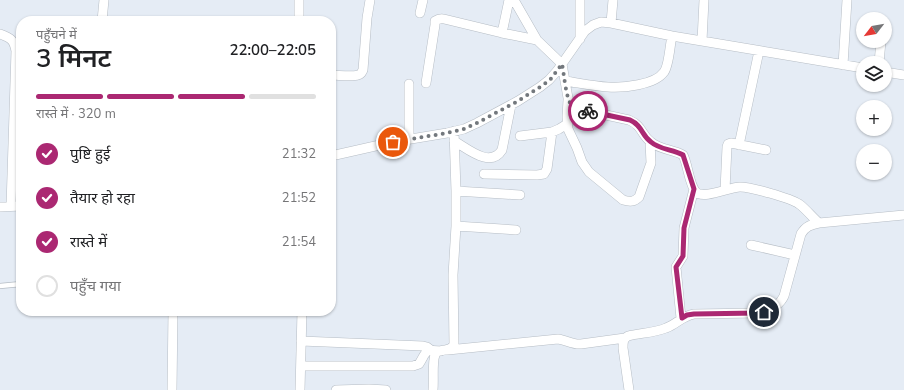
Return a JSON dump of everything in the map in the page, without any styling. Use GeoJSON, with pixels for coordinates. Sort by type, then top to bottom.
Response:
{"type":"FeatureCollection","features":[{"type":"Feature","properties":{"kind":"street"},"geometry":{"type":"LineString","coordinates":[[102,16],[104,0]]}},
{"type":"Feature","properties":{"kind":"street"},"geometry":{"type":"LineString","coordinates":[[299,0],[299,16]]}},
{"type":"Feature","properties":{"kind":"street"},"geometry":{"type":"LineString","coordinates":[[336,75],[354,76],[362,73],[370,0]]}},
{"type":"Feature","properties":{"kind":"street"},"geometry":{"type":"LineString","coordinates":[[420,13],[423,0]]}},
{"type":"Feature","properties":{"kind":"street"},"geometry":{"type":"LineString","coordinates":[[502,33],[509,0]]}},
{"type":"Feature","properties":{"kind":"street"},"geometry":{"type":"LineString","coordinates":[[514,0],[537,40],[562,64],[568,98],[570,104],[574,108],[636,122],[650,142],[664,149],[679,152],[683,155],[694,189],[701,195],[741,187],[757,189],[798,203],[819,223]]}},
{"type":"Feature","properties":{"kind":"street"},"geometry":{"type":"LineString","coordinates":[[580,0],[580,39]]}},
{"type":"Feature","properties":{"kind":"street"},"geometry":{"type":"LineString","coordinates":[[610,23],[613,0]]}},
{"type":"Feature","properties":{"kind":"street"},"geometry":{"type":"LineString","coordinates":[[702,41],[704,0]]}},
{"type":"Feature","properties":{"kind":"street"},"geometry":{"type":"LineString","coordinates":[[843,65],[847,0]]}},
{"type":"Feature","properties":{"kind":"street"},"geometry":{"type":"LineString","coordinates":[[426,83],[435,25],[438,19],[441,18],[537,40]]}},
{"type":"Feature","properties":{"kind":"street"},"geometry":{"type":"LineString","coordinates":[[454,136],[464,129],[512,105],[545,84],[550,80],[585,31],[593,25],[601,22],[672,36],[856,67]]}},
{"type":"Feature","properties":{"kind":"street"},"geometry":{"type":"LineString","coordinates":[[0,34],[7,36],[12,40],[16,51]]}},
{"type":"Feature","properties":{"kind":"street"},"geometry":{"type":"LineString","coordinates":[[565,80],[616,87],[638,85],[649,82],[664,72],[667,67],[672,36]]}},
{"type":"Feature","properties":{"kind":"street"},"geometry":{"type":"LineString","coordinates":[[739,145],[760,51]]}},
{"type":"Feature","properties":{"kind":"street"},"geometry":{"type":"LineString","coordinates":[[892,73],[904,75]]}},
{"type":"Feature","properties":{"kind":"street"},"geometry":{"type":"LineString","coordinates":[[409,84],[409,139]]}},
{"type":"Feature","properties":{"kind":"street"},"geometry":{"type":"LineString","coordinates":[[568,98],[568,129],[580,157],[589,172],[623,200],[629,202],[635,201],[639,197],[649,168],[651,158],[650,142]]}},
{"type":"Feature","properties":{"kind":"street"},"geometry":{"type":"LineString","coordinates":[[336,155],[409,139],[447,133],[454,136],[482,157],[494,157],[502,150],[512,105]]}},
{"type":"Feature","properties":{"kind":"street"},"geometry":{"type":"LineString","coordinates":[[520,136],[552,132],[567,124]]}},
{"type":"Feature","properties":{"kind":"street"},"geometry":{"type":"LineString","coordinates":[[11,206],[16,130]]}},
{"type":"Feature","properties":{"kind":"street"},"geometry":{"type":"LineString","coordinates":[[484,174],[544,174],[547,169],[552,132]]}},
{"type":"Feature","properties":{"kind":"street"},"geometry":{"type":"LineString","coordinates":[[301,366],[417,366],[420,364],[426,353],[452,348],[454,345],[453,275],[456,226],[456,191],[454,136]]}},
{"type":"Feature","properties":{"kind":"street"},"geometry":{"type":"LineString","coordinates":[[725,190],[728,144],[730,143],[766,150]]}},
{"type":"Feature","properties":{"kind":"street"},"geometry":{"type":"LineString","coordinates":[[682,318],[676,267],[683,256],[684,228],[694,189]]}},
{"type":"Feature","properties":{"kind":"street"},"geometry":{"type":"LineString","coordinates":[[456,191],[520,195]]}},
{"type":"Feature","properties":{"kind":"street"},"geometry":{"type":"LineString","coordinates":[[0,207],[16,206]]}},
{"type":"Feature","properties":{"kind":"street"},"geometry":{"type":"LineString","coordinates":[[301,341],[423,346],[440,350],[558,339],[574,344],[581,344],[625,338],[628,336],[664,329],[673,325],[687,315],[764,312],[777,306],[784,296],[801,234],[804,229],[819,223],[904,215]]}},
{"type":"Feature","properties":{"kind":"street"},"geometry":{"type":"LineString","coordinates":[[456,226],[516,230]]}},
{"type":"Feature","properties":{"kind":"street"},"geometry":{"type":"LineString","coordinates":[[751,245],[795,255]]}},
{"type":"Feature","properties":{"kind":"street"},"geometry":{"type":"LineString","coordinates":[[172,390],[173,316]]}},
{"type":"Feature","properties":{"kind":"street"},"geometry":{"type":"LineString","coordinates":[[300,390],[302,316]]}},
{"type":"Feature","properties":{"kind":"street"},"geometry":{"type":"LineString","coordinates":[[625,338],[623,348],[628,390]]}},
{"type":"Feature","properties":{"kind":"street"},"geometry":{"type":"LineString","coordinates":[[433,390],[434,360],[435,355],[440,350]]}},
{"type":"Feature","properties":{"kind":"street"},"geometry":{"type":"LineString","coordinates":[[336,390],[386,390]]}},
{"type":"Feature","properties":{"kind":"lane"},"geometry":{"type":"LineString","coordinates":[[0,286],[16,284]]}},
{"type":"Feature","properties":{"kind":"way so far"},"geometry":{"type":"LineString","coordinates":[[393,142],[464,129],[531,94],[550,80],[562,64],[570,104],[574,108],[588,111]]}},
{"type":"Feature","properties":{"kind":"route"},"geometry":{"type":"LineString","coordinates":[[588,111],[636,122],[650,142],[664,149],[679,152],[685,159],[694,189],[684,228],[683,256],[676,267],[682,318],[687,315],[694,314],[764,312]]}}]}
